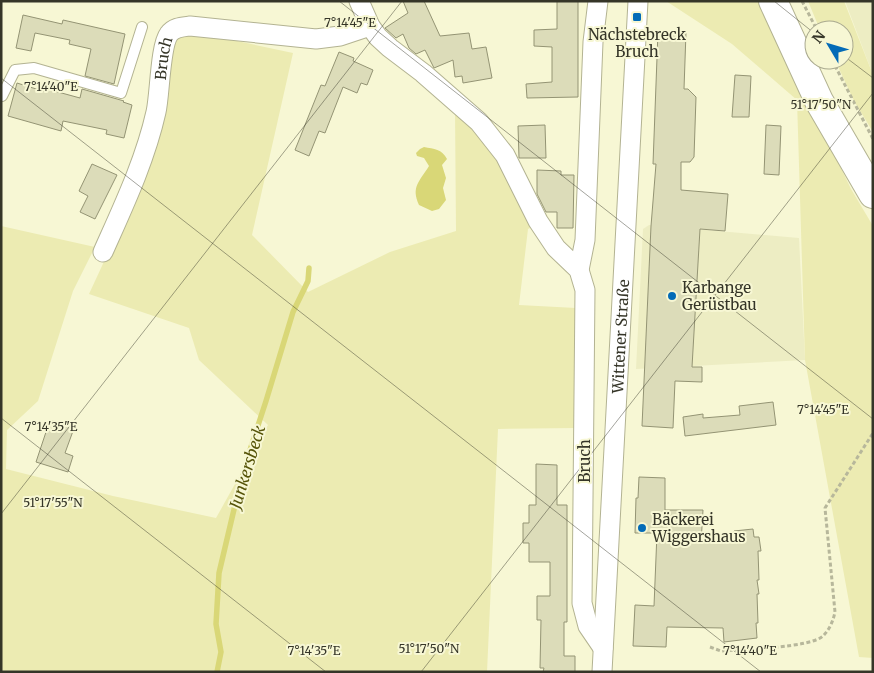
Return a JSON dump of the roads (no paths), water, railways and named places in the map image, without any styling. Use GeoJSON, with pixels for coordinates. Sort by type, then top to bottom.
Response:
{"type":"FeatureCollection","features":[{"type":"Feature","properties":{"kind":"main road"},"geometry":{"type":"LineString","coordinates":[[773,1],[819,101],[873,194]]}},
{"type":"Feature","properties":{"kind":"street"},"geometry":{"type":"LineString","coordinates":[[358,1],[370,26],[378,37],[479,122],[505,155],[538,220],[556,248],[579,270]]}},
{"type":"Feature","properties":{"kind":"street","name":"Bruch"},"geometry":{"type":"LineString","coordinates":[[598,1],[593,42],[585,240],[579,270],[585,290],[582,603],[588,626],[603,648]]}},
{"type":"Feature","properties":{"kind":"street","name":"Wittener Straße"},"geometry":{"type":"LineString","coordinates":[[602,672],[638,1]]}},
{"type":"Feature","properties":{"kind":"street","name":"Bruch"},"geometry":{"type":"LineString","coordinates":[[103,252],[140,164],[156,112],[164,53],[169,33],[175,28],[190,26],[316,39],[340,36],[370,26]]}},
{"type":"Feature","properties":{"kind":"lane"},"geometry":{"type":"LineString","coordinates":[[2,96],[15,70],[34,68],[121,93],[142,27]]}},
{"type":"Feature","properties":{"kind":"waterway","name":"Junkersbeck"},"geometry":{"type":"LineString","coordinates":[[217,672],[221,652],[216,624],[219,573],[250,450],[293,312],[308,281],[309,268]]}},
{"type":"Feature","properties":{"kind":"place","name":"Nächstebreck Bruch"},"geometry":{"type":"Point","coordinates":[637,17]}},
{"type":"Feature","properties":{"kind":"place","name":"Karbange Gerüstbau"},"geometry":{"type":"Point","coordinates":[672,296]}},
{"type":"Feature","properties":{"kind":"place","name":"Bäckerei Wiggershaus"},"geometry":{"type":"Point","coordinates":[642,528]}}]}
